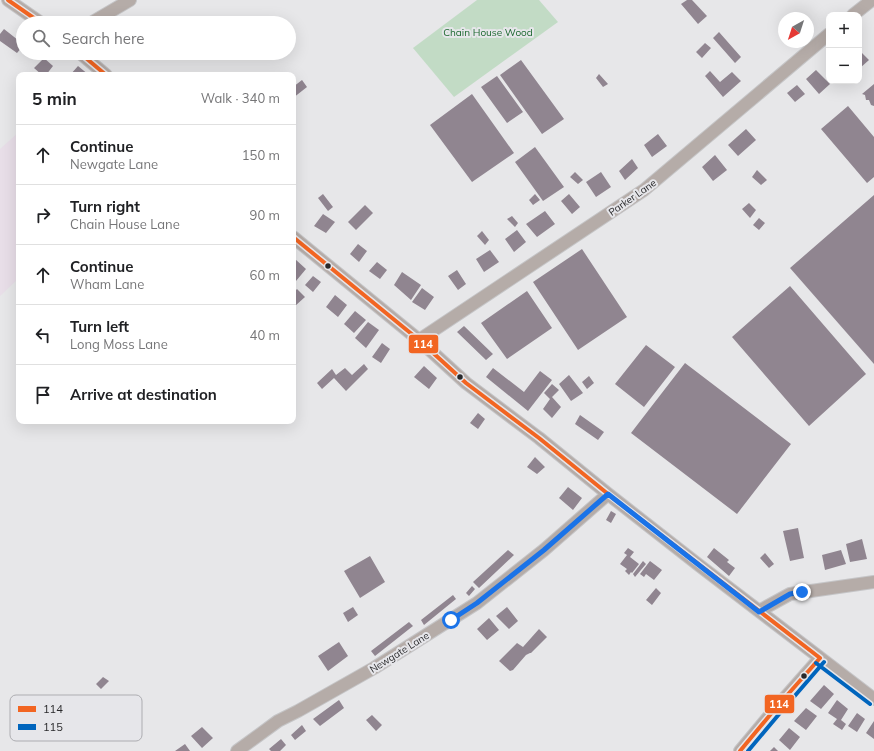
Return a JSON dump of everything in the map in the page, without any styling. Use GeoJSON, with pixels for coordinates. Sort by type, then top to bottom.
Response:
{"type":"FeatureCollection","features":[{"type":"Feature","properties":{"kind":"street"},"geometry":{"type":"LineString","coordinates":[[8,0],[31,16]]}},
{"type":"Feature","properties":{"kind":"street"},"geometry":{"type":"LineString","coordinates":[[103,16],[130,0]]}},
{"type":"Feature","properties":{"kind":"street"},"geometry":{"type":"LineString","coordinates":[[856,12],[872,0]]}},
{"type":"Feature","properties":{"kind":"street","name":"Parker Lane"},"geometry":{"type":"LineString","coordinates":[[419,340],[644,190],[826,37]]}},
{"type":"Feature","properties":{"kind":"street"},"geometry":{"type":"LineString","coordinates":[[88,60],[102,72]]}},
{"type":"Feature","properties":{"kind":"street"},"geometry":{"type":"LineString","coordinates":[[296,239],[419,340],[466,383],[759,612],[874,699]]}},
{"type":"Feature","properties":{"kind":"street","name":"Newgate Lane"},"geometry":{"type":"LineString","coordinates":[[237,751],[278,721],[374,668],[477,603],[544,550],[608,494]]}},
{"type":"Feature","properties":{"kind":"street"},"geometry":{"type":"LineString","coordinates":[[759,612],[790,594],[874,582]]}},
{"type":"Feature","properties":{"kind":"street"},"geometry":{"type":"LineString","coordinates":[[740,751],[820,658]]}},
{"type":"Feature","properties":{"kind":"shaded area"},"geometry":{"type":"Polygon","coordinates":[[[16,135],[16,281],[0,296],[0,149],[16,135]]]}},
{"type":"Feature","properties":{"kind":"green space","name":"Chain House Wood"},"geometry":{"type":"Polygon","coordinates":[[[477,0],[539,0],[558,22],[454,97],[413,48],[477,0]]]}},
{"type":"Feature","properties":{"kind":"building"},"geometry":{"type":"Polygon","coordinates":[[[687,0],[692,0],[707,16],[698,24],[681,4],[687,0]]]}},
{"type":"Feature","properties":{"kind":"building"},"geometry":{"type":"Polygon","coordinates":[[[4,29],[16,38],[16,52],[0,41],[0,34],[4,29]]]}},
{"type":"Feature","properties":{"kind":"building"},"geometry":{"type":"Polygon","coordinates":[[[719,32],[741,57],[735,63],[713,38],[719,32]]]}},
{"type":"Feature","properties":{"kind":"building"},"geometry":{"type":"Polygon","coordinates":[[[705,43],[711,48],[702,58],[696,52],[705,43]]]}},
{"type":"Feature","properties":{"kind":"building"},"geometry":{"type":"Polygon","coordinates":[[[862,53],[869,60],[862,66],[862,53]]]}},
{"type":"Feature","properties":{"kind":"building"},"geometry":{"type":"Polygon","coordinates":[[[42,60],[46,60],[53,66],[48,72],[39,72],[34,68],[42,60]]]}},
{"type":"Feature","properties":{"kind":"building"},"geometry":{"type":"Polygon","coordinates":[[[521,60],[564,119],[542,134],[500,75],[521,60]]]}},
{"type":"Feature","properties":{"kind":"building"},"geometry":{"type":"Polygon","coordinates":[[[78,66],[85,72],[73,72],[78,66]]]}},
{"type":"Feature","properties":{"kind":"building"},"geometry":{"type":"Polygon","coordinates":[[[816,70],[826,80],[826,84],[830,84],[819,94],[806,79],[816,70]]]}},
{"type":"Feature","properties":{"kind":"building"},"geometry":{"type":"Polygon","coordinates":[[[710,71],[720,82],[732,72],[741,81],[723,97],[705,76],[710,71]]]}},
{"type":"Feature","properties":{"kind":"building"},"geometry":{"type":"Polygon","coordinates":[[[599,74],[608,84],[603,87],[596,78],[599,74]]]}},
{"type":"Feature","properties":{"kind":"building"},"geometry":{"type":"Polygon","coordinates":[[[497,76],[523,112],[507,123],[481,87],[497,76]]]}},
{"type":"Feature","properties":{"kind":"building"},"geometry":{"type":"Polygon","coordinates":[[[302,80],[307,87],[296,96],[296,85],[302,80]]]}},
{"type":"Feature","properties":{"kind":"building"},"geometry":{"type":"Polygon","coordinates":[[[874,84],[874,106],[871,105],[869,100],[866,100],[865,95],[862,94],[874,84]]]}},
{"type":"Feature","properties":{"kind":"building"},"geometry":{"type":"Polygon","coordinates":[[[797,85],[805,94],[795,102],[787,93],[797,85]]]}},
{"type":"Feature","properties":{"kind":"building"},"geometry":{"type":"Polygon","coordinates":[[[472,94],[514,153],[472,182],[430,125],[472,94]]]}},
{"type":"Feature","properties":{"kind":"building"},"geometry":{"type":"Polygon","coordinates":[[[848,106],[874,137],[874,177],[867,183],[821,129],[848,106]]]}},
{"type":"Feature","properties":{"kind":"building"},"geometry":{"type":"Polygon","coordinates":[[[746,129],[756,140],[738,156],[728,145],[746,129]]]}},
{"type":"Feature","properties":{"kind":"building"},"geometry":{"type":"Polygon","coordinates":[[[658,134],[667,146],[652,157],[644,145],[658,134]]]}},
{"type":"Feature","properties":{"kind":"building"},"geometry":{"type":"Polygon","coordinates":[[[535,147],[564,187],[543,201],[515,162],[535,147]]]}},
{"type":"Feature","properties":{"kind":"building"},"geometry":{"type":"Polygon","coordinates":[[[715,155],[727,170],[713,181],[702,167],[715,155]]]}},
{"type":"Feature","properties":{"kind":"building"},"geometry":{"type":"Polygon","coordinates":[[[632,159],[638,168],[625,180],[619,171],[632,159]]]}},
{"type":"Feature","properties":{"kind":"building"},"geometry":{"type":"Polygon","coordinates":[[[757,170],[767,180],[761,185],[752,177],[757,170]]]}},
{"type":"Feature","properties":{"kind":"building"},"geometry":{"type":"Polygon","coordinates":[[[575,172],[583,180],[578,184],[570,177],[575,172]]]}},
{"type":"Feature","properties":{"kind":"building"},"geometry":{"type":"Polygon","coordinates":[[[601,172],[611,187],[596,197],[586,182],[601,172]]]}},
{"type":"Feature","properties":{"kind":"building"},"geometry":{"type":"Polygon","coordinates":[[[323,194],[333,207],[328,211],[318,198],[323,194]]]}},
{"type":"Feature","properties":{"kind":"building"},"geometry":{"type":"Polygon","coordinates":[[[535,194],[540,200],[533,205],[529,200],[535,194]]]}},
{"type":"Feature","properties":{"kind":"building"},"geometry":{"type":"Polygon","coordinates":[[[569,194],[580,207],[572,214],[561,201],[569,194]]]}},
{"type":"Feature","properties":{"kind":"building"},"geometry":{"type":"Polygon","coordinates":[[[874,195],[874,364],[790,268],[874,195]]]}},
{"type":"Feature","properties":{"kind":"building"},"geometry":{"type":"Polygon","coordinates":[[[749,203],[756,210],[750,218],[742,209],[749,203]]]}},
{"type":"Feature","properties":{"kind":"building"},"geometry":{"type":"Polygon","coordinates":[[[365,205],[373,213],[356,230],[348,222],[365,205]]]}},
{"type":"Feature","properties":{"kind":"building"},"geometry":{"type":"Polygon","coordinates":[[[545,211],[555,224],[537,237],[526,224],[545,211]]]}},
{"type":"Feature","properties":{"kind":"building"},"geometry":{"type":"Polygon","coordinates":[[[323,214],[335,222],[326,233],[314,226],[323,214]]]}},
{"type":"Feature","properties":{"kind":"building"},"geometry":{"type":"Polygon","coordinates":[[[512,216],[518,223],[515,227],[507,219],[512,216]]]}},
{"type":"Feature","properties":{"kind":"building"},"geometry":{"type":"Polygon","coordinates":[[[759,218],[765,223],[759,230],[753,225],[759,218]]]}},
{"type":"Feature","properties":{"kind":"building"},"geometry":{"type":"Polygon","coordinates":[[[517,230],[526,242],[514,252],[505,239],[517,230]]]}},
{"type":"Feature","properties":{"kind":"building"},"geometry":{"type":"Polygon","coordinates":[[[482,231],[489,240],[485,245],[477,236],[482,231]]]}},
{"type":"Feature","properties":{"kind":"building"},"geometry":{"type":"Polygon","coordinates":[[[358,244],[367,251],[359,262],[350,254],[358,244]]]}},
{"type":"Feature","properties":{"kind":"building"},"geometry":{"type":"Polygon","coordinates":[[[582,249],[627,317],[578,350],[533,282],[582,249]]]}},
{"type":"Feature","properties":{"kind":"building"},"geometry":{"type":"Polygon","coordinates":[[[490,250],[499,262],[484,272],[476,259],[490,250]]]}},
{"type":"Feature","properties":{"kind":"building"},"geometry":{"type":"Polygon","coordinates":[[[296,260],[306,269],[296,281],[296,260]]]}},
{"type":"Feature","properties":{"kind":"building"},"geometry":{"type":"Polygon","coordinates":[[[377,262],[387,270],[380,279],[369,271],[377,262]]]}},
{"type":"Feature","properties":{"kind":"building"},"geometry":{"type":"Polygon","coordinates":[[[457,270],[466,284],[458,290],[448,276],[457,270]]]}},
{"type":"Feature","properties":{"kind":"building"},"geometry":{"type":"Polygon","coordinates":[[[402,272],[421,285],[411,300],[394,285],[402,272]]]}},
{"type":"Feature","properties":{"kind":"building"},"geometry":{"type":"Polygon","coordinates":[[[313,276],[321,282],[313,292],[305,285],[313,276]]]}},
{"type":"Feature","properties":{"kind":"building"},"geometry":{"type":"Polygon","coordinates":[[[790,286],[866,374],[809,426],[732,337],[790,286]]]}},
{"type":"Feature","properties":{"kind":"building"},"geometry":{"type":"Polygon","coordinates":[[[422,288],[434,297],[425,310],[412,302],[422,288]]]}},
{"type":"Feature","properties":{"kind":"building"},"geometry":{"type":"Polygon","coordinates":[[[297,289],[305,297],[296,305],[297,289]]]}},
{"type":"Feature","properties":{"kind":"building"},"geometry":{"type":"Polygon","coordinates":[[[527,291],[552,328],[507,359],[481,323],[527,291]]]}},
{"type":"Feature","properties":{"kind":"building"},"geometry":{"type":"Polygon","coordinates":[[[335,295],[347,305],[338,317],[326,307],[335,295]]]}},
{"type":"Feature","properties":{"kind":"building"},"geometry":{"type":"Polygon","coordinates":[[[355,311],[366,320],[354,333],[344,324],[355,311]]]}},
{"type":"Feature","properties":{"kind":"building"},"geometry":{"type":"Polygon","coordinates":[[[368,322],[379,330],[366,348],[355,338],[368,322]]]}},
{"type":"Feature","properties":{"kind":"building"},"geometry":{"type":"Polygon","coordinates":[[[464,326],[493,354],[486,360],[457,332],[464,326]]]}},
{"type":"Feature","properties":{"kind":"building"},"geometry":{"type":"Polygon","coordinates":[[[382,343],[390,349],[381,363],[372,357],[382,343]]]}},
{"type":"Feature","properties":{"kind":"building"},"geometry":{"type":"Polygon","coordinates":[[[646,345],[675,367],[644,407],[615,384],[646,345]]]}},
{"type":"Feature","properties":{"kind":"building"},"geometry":{"type":"Polygon","coordinates":[[[685,363],[791,444],[737,514],[631,433],[685,363]]]}},
{"type":"Feature","properties":{"kind":"building"},"geometry":{"type":"Polygon","coordinates":[[[364,364],[368,369],[346,391],[334,378],[322,389],[317,383],[332,369],[336,375],[345,368],[352,375],[364,364]]]}},
{"type":"Feature","properties":{"kind":"building"},"geometry":{"type":"Polygon","coordinates":[[[424,366],[437,378],[429,389],[414,377],[424,366]]]}},
{"type":"Feature","properties":{"kind":"building"},"geometry":{"type":"Polygon","coordinates":[[[493,368],[524,392],[540,371],[552,380],[528,411],[486,377],[493,368]]]}},
{"type":"Feature","properties":{"kind":"building"},"geometry":{"type":"Polygon","coordinates":[[[569,375],[583,393],[571,401],[559,384],[569,375]]]}},
{"type":"Feature","properties":{"kind":"building"},"geometry":{"type":"Polygon","coordinates":[[[589,376],[594,383],[587,389],[582,382],[589,376]]]}},
{"type":"Feature","properties":{"kind":"building"},"geometry":{"type":"Polygon","coordinates":[[[552,384],[559,390],[552,397],[561,407],[552,418],[543,409],[550,399],[544,393],[552,384]]]}},
{"type":"Feature","properties":{"kind":"building"},"geometry":{"type":"Polygon","coordinates":[[[478,413],[485,419],[478,429],[470,423],[478,413]]]}},
{"type":"Feature","properties":{"kind":"building"},"geometry":{"type":"Polygon","coordinates":[[[580,415],[604,432],[598,440],[575,424],[580,415]]]}},
{"type":"Feature","properties":{"kind":"building"},"geometry":{"type":"Polygon","coordinates":[[[535,457],[545,467],[537,474],[527,467],[535,457]]]}},
{"type":"Feature","properties":{"kind":"building"},"geometry":{"type":"Polygon","coordinates":[[[568,487],[582,498],[573,510],[559,498],[568,487]]]}},
{"type":"Feature","properties":{"kind":"building"},"geometry":{"type":"Polygon","coordinates":[[[611,511],[616,514],[611,523],[606,520],[611,511]]]}},
{"type":"Feature","properties":{"kind":"building"},"geometry":{"type":"Polygon","coordinates":[[[798,528],[804,558],[790,561],[783,531],[798,528]]]}},
{"type":"Feature","properties":{"kind":"building"},"geometry":{"type":"Polygon","coordinates":[[[862,539],[867,559],[850,562],[846,544],[862,539]]]}},
{"type":"Feature","properties":{"kind":"building"},"geometry":{"type":"Polygon","coordinates":[[[628,548],[634,552],[630,557],[639,564],[629,575],[625,571],[627,569],[620,564],[627,555],[624,553],[628,548]]]}},
{"type":"Feature","properties":{"kind":"building"},"geometry":{"type":"Polygon","coordinates":[[[714,548],[729,560],[727,562],[735,568],[729,576],[707,557],[714,548]]]}},
{"type":"Feature","properties":{"kind":"building"},"geometry":{"type":"Polygon","coordinates":[[[508,550],[514,555],[479,588],[473,582],[508,550]]]}},
{"type":"Feature","properties":{"kind":"building"},"geometry":{"type":"Polygon","coordinates":[[[841,550],[846,564],[825,570],[822,555],[841,550]]]}},
{"type":"Feature","properties":{"kind":"building"},"geometry":{"type":"Polygon","coordinates":[[[765,553],[774,564],[769,568],[760,558],[765,553]]]}},
{"type":"Feature","properties":{"kind":"building"},"geometry":{"type":"Polygon","coordinates":[[[370,556],[385,582],[360,598],[344,571],[370,556]]]}},
{"type":"Feature","properties":{"kind":"building"},"geometry":{"type":"Polygon","coordinates":[[[643,561],[646,564],[635,577],[633,574],[643,561]]]}},
{"type":"Feature","properties":{"kind":"building"},"geometry":{"type":"Polygon","coordinates":[[[650,561],[662,570],[654,580],[646,574],[644,577],[640,574],[650,561]]]}},
{"type":"Feature","properties":{"kind":"building"},"geometry":{"type":"Polygon","coordinates":[[[472,586],[475,589],[469,596],[466,593],[472,586]]]}},
{"type":"Feature","properties":{"kind":"building"},"geometry":{"type":"Polygon","coordinates":[[[656,588],[661,593],[652,605],[646,600],[656,588]]]}},
{"type":"Feature","properties":{"kind":"building"},"geometry":{"type":"Polygon","coordinates":[[[453,595],[456,599],[424,625],[421,620],[453,595]]]}},
{"type":"Feature","properties":{"kind":"building"},"geometry":{"type":"Polygon","coordinates":[[[353,607],[358,615],[348,622],[343,613],[353,607]]]}},
{"type":"Feature","properties":{"kind":"building"},"geometry":{"type":"Polygon","coordinates":[[[507,607],[518,621],[509,629],[496,616],[507,607]]]}},
{"type":"Feature","properties":{"kind":"building"},"geometry":{"type":"Polygon","coordinates":[[[489,618],[499,630],[487,640],[477,629],[489,618]]]}},
{"type":"Feature","properties":{"kind":"building"},"geometry":{"type":"Polygon","coordinates":[[[409,622],[413,626],[375,656],[371,651],[409,622]]]}},
{"type":"Feature","properties":{"kind":"building"},"geometry":{"type":"Polygon","coordinates":[[[539,629],[547,637],[531,653],[526,655],[513,670],[510,671],[499,661],[517,643],[523,647],[539,629]]]}},
{"type":"Feature","properties":{"kind":"building"},"geometry":{"type":"Polygon","coordinates":[[[339,642],[348,656],[328,671],[318,656],[339,642]]]}},
{"type":"Feature","properties":{"kind":"building"},"geometry":{"type":"Polygon","coordinates":[[[103,677],[109,681],[101,689],[96,684],[103,677]]]}},
{"type":"Feature","properties":{"kind":"building"},"geometry":{"type":"Polygon","coordinates":[[[824,685],[834,694],[821,709],[810,701],[824,685]]]}},
{"type":"Feature","properties":{"kind":"building"},"geometry":{"type":"Polygon","coordinates":[[[339,700],[344,708],[320,726],[313,719],[339,700]]]}},
{"type":"Feature","properties":{"kind":"building"},"geometry":{"type":"Polygon","coordinates":[[[837,700],[848,709],[841,720],[846,724],[842,730],[833,724],[837,719],[828,713],[837,700]]]}},
{"type":"Feature","properties":{"kind":"building"},"geometry":{"type":"Polygon","coordinates":[[[806,708],[817,716],[806,730],[794,721],[806,708]]]}},
{"type":"Feature","properties":{"kind":"building"},"geometry":{"type":"Polygon","coordinates":[[[857,713],[865,719],[857,732],[848,726],[857,713]]]}},
{"type":"Feature","properties":{"kind":"building"},"geometry":{"type":"Polygon","coordinates":[[[372,715],[382,725],[376,731],[366,720],[372,715]]]}},
{"type":"Feature","properties":{"kind":"building"},"geometry":{"type":"Polygon","coordinates":[[[874,721],[874,739],[866,733],[874,721]]]}},
{"type":"Feature","properties":{"kind":"building"},"geometry":{"type":"Polygon","coordinates":[[[302,725],[306,731],[295,740],[291,735],[302,725]]]}},
{"type":"Feature","properties":{"kind":"building"},"geometry":{"type":"Polygon","coordinates":[[[202,727],[213,738],[202,748],[191,736],[202,727]]]}},
{"type":"Feature","properties":{"kind":"building"},"geometry":{"type":"Polygon","coordinates":[[[789,728],[800,737],[790,750],[779,740],[789,728]]]}},
{"type":"Feature","properties":{"kind":"building"},"geometry":{"type":"Polygon","coordinates":[[[281,739],[286,745],[280,751],[271,751],[269,749],[281,739]]]}},
{"type":"Feature","properties":{"kind":"building"},"geometry":{"type":"Polygon","coordinates":[[[185,744],[190,751],[175,751],[185,744]]]}},
{"type":"Feature","properties":{"kind":"building"},"geometry":{"type":"Polygon","coordinates":[[[774,747],[778,751],[770,751],[774,747]]]}},
{"type":"Feature","properties":{"kind":"transit line","name":"114"},"geometry":{"type":"LineString","coordinates":[[8,0],[31,16]]}},
{"type":"Feature","properties":{"kind":"transit line","name":"114"},"geometry":{"type":"LineString","coordinates":[[88,60],[102,72]]}},
{"type":"Feature","properties":{"kind":"transit line","name":"114"},"geometry":{"type":"LineString","coordinates":[[296,239],[419,340],[466,383],[539,438],[608,494],[820,658]]}},
{"type":"Feature","properties":{"kind":"transit line","name":"114"},"geometry":{"type":"LineString","coordinates":[[740,751],[820,658]]}},
{"type":"Feature","properties":{"kind":"transit line","name":"115"},"geometry":{"type":"LineString","coordinates":[[748,751],[824,662]]}},
{"type":"Feature","properties":{"kind":"transit line","name":"115"},"geometry":{"type":"LineString","coordinates":[[816,663],[870,704]]}},
{"type":"Feature","properties":{"kind":"route"},"geometry":{"type":"LineString","coordinates":[[451,620],[477,603],[544,550],[608,494],[759,612],[790,594],[802,592]]}}]}
